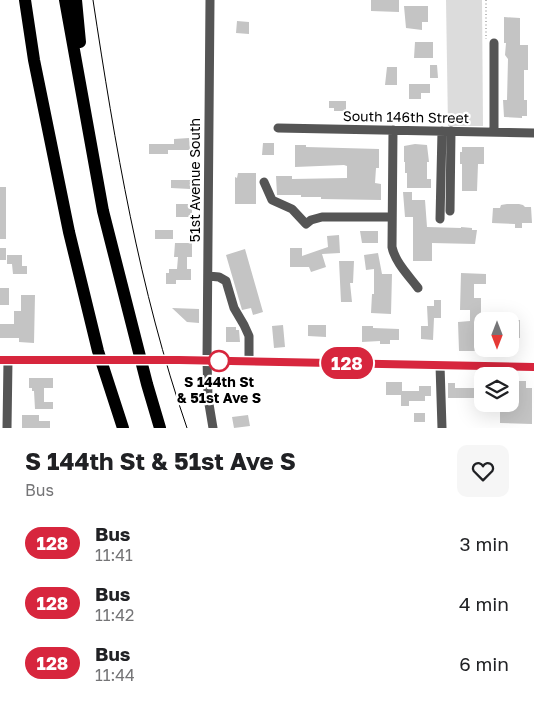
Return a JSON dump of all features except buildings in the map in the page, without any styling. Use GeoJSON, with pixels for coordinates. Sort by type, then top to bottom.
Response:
{"type":"FeatureCollection","features":[{"type":"Feature","properties":{"kind":"highway"},"geometry":{"type":"LineString","coordinates":[[19,0],[34,60]]}},
{"type":"Feature","properties":{"kind":"highway"},"geometry":{"type":"LineString","coordinates":[[25,0],[34,60],[68,232],[98,351],[123,428]]}},
{"type":"Feature","properties":{"kind":"highway"},"geometry":{"type":"LineString","coordinates":[[65,0],[103,211],[160,428]]}},
{"type":"Feature","properties":{"kind":"highway"},"geometry":{"type":"LineString","coordinates":[[76,0],[84,107]]}},
{"type":"Feature","properties":{"kind":"highway"},"geometry":{"type":"LineString","coordinates":[[147,384],[154,428]]}},
{"type":"Feature","properties":{"kind":"street","name":"51st Avenue South"},"geometry":{"type":"LineString","coordinates":[[210,0],[207,360],[208,398],[213,428]]}},
{"type":"Feature","properties":{"kind":"street"},"geometry":{"type":"LineString","coordinates":[[494,44],[494,132]]}},
{"type":"Feature","properties":{"kind":"street","name":"South 146th Street"},"geometry":{"type":"LineString","coordinates":[[278,128],[534,133]]}},
{"type":"Feature","properties":{"kind":"street"},"geometry":{"type":"LineString","coordinates":[[393,130],[391,217],[393,254],[418,288]]}},
{"type":"Feature","properties":{"kind":"street"},"geometry":{"type":"LineString","coordinates":[[446,131],[450,211]]}},
{"type":"Feature","properties":{"kind":"street"},"geometry":{"type":"LineString","coordinates":[[440,219],[446,131]]}},
{"type":"Feature","properties":{"kind":"street"},"geometry":{"type":"LineString","coordinates":[[264,182],[272,200],[292,209],[306,224],[311,220],[322,217],[391,217]]}},
{"type":"Feature","properties":{"kind":"street"},"geometry":{"type":"LineString","coordinates":[[208,276],[219,277],[226,281],[234,308],[249,336],[249,361]]}},
{"type":"Feature","properties":{"kind":"street"},"geometry":{"type":"LineString","coordinates":[[7,428],[4,360],[207,360],[534,367]]}},
{"type":"Feature","properties":{"kind":"street"},"geometry":{"type":"LineString","coordinates":[[440,365],[442,428]]}},
{"type":"Feature","properties":{"kind":"shaded area"},"geometry":{"type":"Polygon","coordinates":[[[446,0],[482,0],[483,126],[448,126],[446,0]]]}},
{"type":"Feature","properties":{"kind":"tram line"},"geometry":{"type":"LineString","coordinates":[[93,0],[130,216],[155,323],[187,428]]}},
{"type":"Feature","properties":{"kind":"bus line","name":"128"},"geometry":{"type":"LineString","coordinates":[[0,360],[179,360],[534,367]]}},
{"type":"Feature","properties":{"kind":"place","name":"S 144th St & 51st Ave S"},"geometry":{"type":"Point","coordinates":[219,361]}}]}
